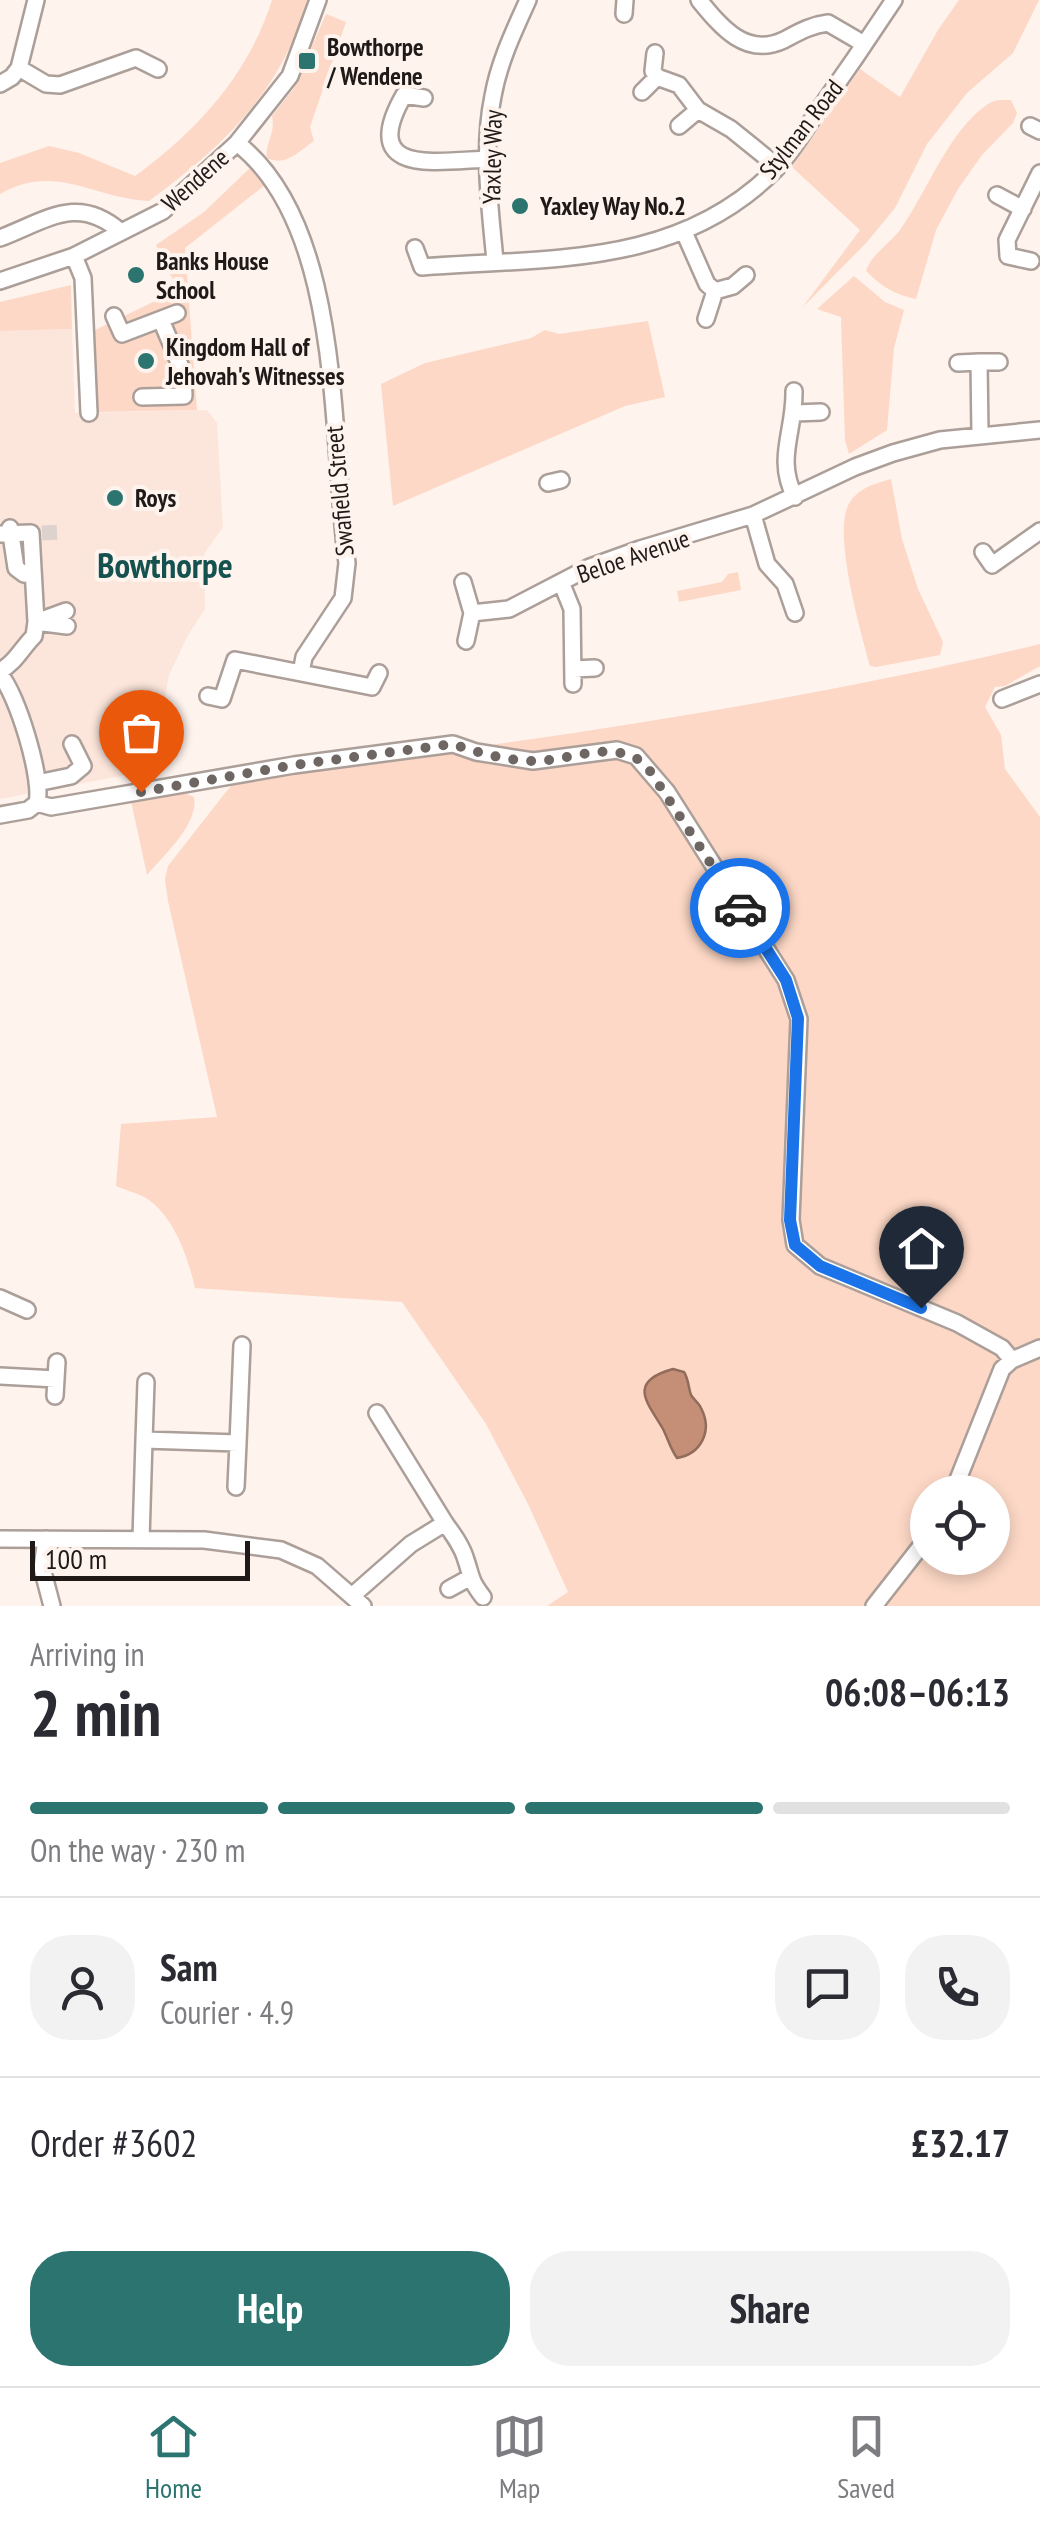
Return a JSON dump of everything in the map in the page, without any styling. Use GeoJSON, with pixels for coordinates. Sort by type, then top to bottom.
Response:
{"type":"FeatureCollection","features":[{"type":"Feature","properties":{"kind":"street"},"geometry":{"type":"LineString","coordinates":[[0,84],[19,68],[36,0]]}},
{"type":"Feature","properties":{"kind":"street","name":"Wendene"},"geometry":{"type":"LineString","coordinates":[[0,281],[74,256],[163,212],[236,143],[290,76],[318,0]]}},
{"type":"Feature","properties":{"kind":"street","name":"Yaxley Way"},"geometry":{"type":"LineString","coordinates":[[495,261],[488,159],[493,94],[507,44],[528,0]]}},
{"type":"Feature","properties":{"kind":"street"},"geometry":{"type":"LineString","coordinates":[[699,0],[718,25],[748,44],[765,47],[807,27],[828,23],[864,44]]}},
{"type":"Feature","properties":{"kind":"street","name":"Stylman Road"},"geometry":{"type":"LineString","coordinates":[[422,267],[589,254],[643,246],[684,232],[746,195],[778,167],[894,0]]}},
{"type":"Feature","properties":{"kind":"street"},"geometry":{"type":"LineString","coordinates":[[19,68],[46,84],[60,85],[136,58],[144,41]]}},
{"type":"Feature","properties":{"kind":"street"},"geometry":{"type":"LineString","coordinates":[[655,53],[656,77]]}},
{"type":"Feature","properties":{"kind":"street"},"geometry":{"type":"LineString","coordinates":[[136,58],[158,69]]}},
{"type":"Feature","properties":{"kind":"street"},"geometry":{"type":"LineString","coordinates":[[656,77],[679,85],[698,110],[742,136],[778,167]]}},
{"type":"Feature","properties":{"kind":"street"},"geometry":{"type":"LineString","coordinates":[[642,92],[656,77]]}},
{"type":"Feature","properties":{"kind":"street"},"geometry":{"type":"LineString","coordinates":[[424,98],[400,90],[392,114],[392,144],[407,160],[488,159]]}},
{"type":"Feature","properties":{"kind":"street"},"geometry":{"type":"LineString","coordinates":[[679,126],[698,110]]}},
{"type":"Feature","properties":{"kind":"street","name":"Swafield Street"},"geometry":{"type":"LineString","coordinates":[[236,143],[260,162],[293,214],[312,264],[320,301],[348,563],[343,598],[304,658],[300,672]]}},
{"type":"Feature","properties":{"kind":"street"},"geometry":{"type":"LineString","coordinates":[[1013,258],[1008,240],[1040,173]]}},
{"type":"Feature","properties":{"kind":"street"},"geometry":{"type":"LineString","coordinates":[[997,195],[1022,209]]}},
{"type":"Feature","properties":{"kind":"street"},"geometry":{"type":"LineString","coordinates":[[0,238],[66,212],[87,211],[104,217],[122,232]]}},
{"type":"Feature","properties":{"kind":"street"},"geometry":{"type":"LineString","coordinates":[[684,232],[707,284],[714,290]]}},
{"type":"Feature","properties":{"kind":"street"},"geometry":{"type":"LineString","coordinates":[[415,248],[424,286]]}},
{"type":"Feature","properties":{"kind":"street"},"geometry":{"type":"LineString","coordinates":[[589,254],[593,272]]}},
{"type":"Feature","properties":{"kind":"street"},"geometry":{"type":"LineString","coordinates":[[74,256],[83,278],[89,412]]}},
{"type":"Feature","properties":{"kind":"street"},"geometry":{"type":"LineString","coordinates":[[0,289],[52,264]]}},
{"type":"Feature","properties":{"kind":"street"},"geometry":{"type":"LineString","coordinates":[[714,290],[733,286],[746,275]]}},
{"type":"Feature","properties":{"kind":"street"},"geometry":{"type":"LineString","coordinates":[[706,319],[714,290]]}},
{"type":"Feature","properties":{"kind":"street"},"geometry":{"type":"LineString","coordinates":[[114,316],[122,334],[169,316],[183,372],[184,396],[142,398]]}},
{"type":"Feature","properties":{"kind":"street"},"geometry":{"type":"LineString","coordinates":[[979,362],[980,434]]}},
{"type":"Feature","properties":{"kind":"street"},"geometry":{"type":"LineString","coordinates":[[958,363],[999,362]]}},
{"type":"Feature","properties":{"kind":"street"},"geometry":{"type":"LineString","coordinates":[[794,391],[795,413],[784,460],[794,497]]}},
{"type":"Feature","properties":{"kind":"street"},"geometry":{"type":"LineString","coordinates":[[795,413],[821,412]]}},
{"type":"Feature","properties":{"kind":"street","name":"Beloe Avenue"},"geometry":{"type":"LineString","coordinates":[[472,613],[509,609],[640,548],[753,516],[893,453],[940,440],[1040,430]]}},
{"type":"Feature","properties":{"kind":"street"},"geometry":{"type":"LineString","coordinates":[[753,516],[767,564],[784,584],[795,613]]}},
{"type":"Feature","properties":{"kind":"street"},"geometry":{"type":"LineString","coordinates":[[0,814],[28,810],[37,803],[38,783],[17,702],[0,673],[14,663],[34,636],[39,592],[33,575],[36,533],[6,531],[16,568],[33,575]]}},
{"type":"Feature","properties":{"kind":"street"},"geometry":{"type":"LineString","coordinates":[[986,564],[1040,531]]}},
{"type":"Feature","properties":{"kind":"street"},"geometry":{"type":"LineString","coordinates":[[464,582],[472,613],[466,641]]}},
{"type":"Feature","properties":{"kind":"street"},"geometry":{"type":"LineString","coordinates":[[561,582],[572,609],[573,677],[595,668]]}},
{"type":"Feature","properties":{"kind":"street"},"geometry":{"type":"LineString","coordinates":[[36,622],[64,619]]}},
{"type":"Feature","properties":{"kind":"street"},"geometry":{"type":"LineString","coordinates":[[208,696],[222,699],[228,658],[372,686],[379,673]]}},
{"type":"Feature","properties":{"kind":"street"},"geometry":{"type":"LineString","coordinates":[[1002,700],[1040,684]]}},
{"type":"Feature","properties":{"kind":"street"},"geometry":{"type":"LineString","coordinates":[[38,783],[70,776],[83,766],[72,744]]}},
{"type":"Feature","properties":{"kind":"street"},"geometry":{"type":"LineString","coordinates":[[37,803],[51,808],[257,771],[453,744],[476,752],[533,761],[617,750],[636,756],[646,765],[786,980],[794,999],[798,1018],[790,1220],[795,1245],[820,1266],[982,1335],[1012,1360]]}},
{"type":"Feature","properties":{"kind":"street"},"geometry":{"type":"LineString","coordinates":[[0,1298],[27,1310]]}},
{"type":"Feature","properties":{"kind":"street"},"geometry":{"type":"LineString","coordinates":[[236,1487],[242,1344]]}},
{"type":"Feature","properties":{"kind":"street"},"geometry":{"type":"LineString","coordinates":[[960,1475],[1002,1369],[1012,1360],[1040,1348]]}},
{"type":"Feature","properties":{"kind":"street"},"geometry":{"type":"LineString","coordinates":[[0,1376],[56,1388],[57,1362]]}},
{"type":"Feature","properties":{"kind":"street"},"geometry":{"type":"LineString","coordinates":[[141,1539],[146,1382]]}},
{"type":"Feature","properties":{"kind":"street"},"geometry":{"type":"LineString","coordinates":[[377,1413],[461,1547],[468,1562],[469,1578],[483,1598]]}},
{"type":"Feature","properties":{"kind":"street"},"geometry":{"type":"LineString","coordinates":[[144,1440],[238,1444]]}},
{"type":"Feature","properties":{"kind":"street"},"geometry":{"type":"LineString","coordinates":[[0,1540],[204,1540],[281,1550],[317,1566],[358,1600],[411,1544],[445,1523]]}},
{"type":"Feature","properties":{"kind":"street"},"geometry":{"type":"LineString","coordinates":[[46,1539],[42,1568],[52,1606]]}},
{"type":"Feature","properties":{"kind":"street"},"geometry":{"type":"LineString","coordinates":[[874,1606],[910,1560]]}},
{"type":"Feature","properties":{"kind":"street"},"geometry":{"type":"LineString","coordinates":[[449,1589],[469,1578]]}},
{"type":"Feature","properties":{"kind":"shaded area"},"geometry":{"type":"Polygon","coordinates":[[[272,0],[307,0],[300,26],[275,74],[228,135],[149,201],[39,181],[0,194],[0,163],[49,146],[79,153],[135,176],[179,140],[218,99],[250,52],[272,0]]]}},
{"type":"Feature","properties":{"kind":"shaded area"},"geometry":{"type":"Polygon","coordinates":[[[959,0],[1039,0],[1013,53],[967,93],[927,144],[895,208],[802,308],[860,230],[792,167],[860,69],[900,97],[959,0]]]}},
{"type":"Feature","properties":{"kind":"shaded area"},"geometry":{"type":"Polygon","coordinates":[[[326,14],[346,22],[310,127],[314,141],[286,159],[267,158],[272,116],[294,88],[326,14]]]}},
{"type":"Feature","properties":{"kind":"shaded area"},"geometry":{"type":"Polygon","coordinates":[[[1011,100],[1017,113],[1013,123],[982,155],[958,189],[936,230],[916,299],[883,285],[866,271],[868,265],[900,230],[950,145],[988,104],[1011,100]]]}},
{"type":"Feature","properties":{"kind":"shaded area"},"geometry":{"type":"Polygon","coordinates":[[[252,166],[265,185],[185,248],[197,410],[95,412],[93,331],[178,290],[156,245],[204,212],[252,166]]]}},
{"type":"Feature","properties":{"kind":"shaded area"},"geometry":{"type":"Polygon","coordinates":[[[854,276],[885,302],[904,310],[894,348],[887,430],[849,454],[845,440],[841,317],[817,309],[854,276]]]}},
{"type":"Feature","properties":{"kind":"shaded area"},"geometry":{"type":"Polygon","coordinates":[[[71,285],[72,329],[0,331],[0,302],[71,285]]]}},
{"type":"Feature","properties":{"kind":"shaded area"},"geometry":{"type":"Polygon","coordinates":[[[648,321],[665,397],[625,406],[393,506],[381,384],[425,363],[531,338],[545,330],[559,334],[648,321]]]}},
{"type":"Feature","properties":{"kind":"shaded area"},"geometry":{"type":"Polygon","coordinates":[[[72,329],[75,413],[207,410],[217,423],[223,527],[204,554],[205,609],[169,675],[155,748],[142,772],[0,799],[0,331],[72,329]]]}},
{"type":"Feature","properties":{"kind":"shaded area"},"geometry":{"type":"Polygon","coordinates":[[[891,479],[902,539],[918,589],[943,642],[940,655],[876,667],[870,666],[849,582],[845,515],[858,493],[891,479]]]}},
{"type":"Feature","properties":{"kind":"shaded area"},"geometry":{"type":"Polygon","coordinates":[[[738,572],[741,590],[679,602],[677,591],[722,582],[728,574],[738,572]]]}},
{"type":"Feature","properties":{"kind":"shaded area"},"geometry":{"type":"Polygon","coordinates":[[[1040,644],[1040,666],[1005,686],[995,687],[985,707],[1001,735],[1005,769],[1040,817],[1040,1606],[547,1606],[568,1592],[528,1504],[486,1424],[402,1302],[195,1288],[184,1251],[164,1215],[146,1198],[116,1186],[121,1124],[217,1117],[168,901],[168,866],[225,793],[235,782],[247,777],[645,722],[844,687],[1040,644]]]}},
{"type":"Feature","properties":{"kind":"shaded area"},"geometry":{"type":"Polygon","coordinates":[[[178,790],[194,797],[191,818],[179,839],[147,875],[131,801],[178,790]]]}},
{"type":"Feature","properties":{"kind":"shaded area"},"geometry":{"type":"Polygon","coordinates":[[[673,1369],[684,1372],[706,1425],[693,1452],[677,1458],[645,1394],[649,1380],[673,1369]]]}},
{"type":"Feature","properties":{"kind":"tunnel"},"geometry":{"type":"LineString","coordinates":[[42,533],[61,532]]}},
{"type":"Feature","properties":{"kind":"way so far"},"geometry":{"type":"LineString","coordinates":[[141,792],[294,765],[453,744],[476,752],[533,761],[617,750],[636,756],[646,765],[740,908]]}},
{"type":"Feature","properties":{"kind":"place","name":"Bowthorpe / Wendene"},"geometry":{"type":"Point","coordinates":[307,61]}},
{"type":"Feature","properties":{"kind":"place","name":"Yaxley Way No.2"},"geometry":{"type":"Point","coordinates":[520,206]}},
{"type":"Feature","properties":{"kind":"place","name":"Banks House School"},"geometry":{"type":"Point","coordinates":[136,275]}},
{"type":"Feature","properties":{"kind":"place","name":"Kingdom Hall of Jehovah's Witnesses"},"geometry":{"type":"Point","coordinates":[146,361]}},
{"type":"Feature","properties":{"kind":"place","name":"Roys"},"geometry":{"type":"Point","coordinates":[115,498]}},
{"type":"Feature","properties":{"kind":"district","name":"Bowthorpe"},"geometry":{"type":"Point","coordinates":[165,565]}},
{"type":"Feature","properties":{"kind":"route"},"geometry":{"type":"LineString","coordinates":[[740,908],[786,980],[798,1018],[790,1220],[795,1245],[820,1266],[921,1308]]}}]}
